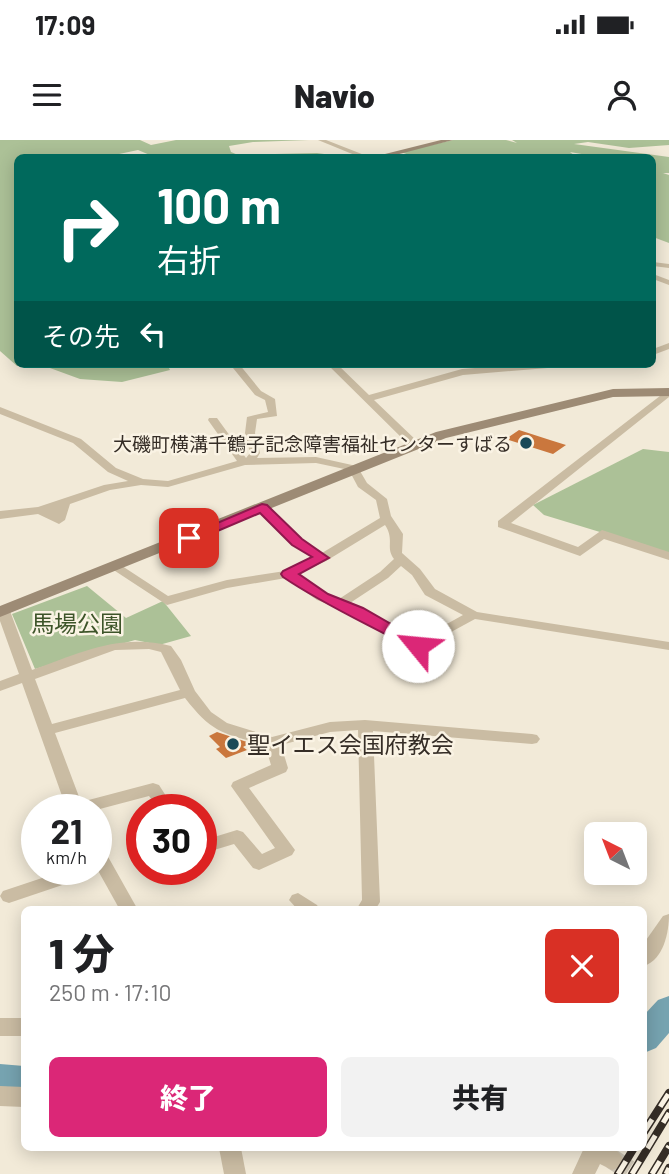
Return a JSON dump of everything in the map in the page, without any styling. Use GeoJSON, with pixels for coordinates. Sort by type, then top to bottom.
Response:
{"type":"FeatureCollection","features":[{"type":"Feature","properties":{"kind":"street"},"geometry":{"type":"LineString","coordinates":[[321,140],[359,154]]}},
{"type":"Feature","properties":{"kind":"street"},"geometry":{"type":"LineString","coordinates":[[388,154],[450,140]]}},
{"type":"Feature","properties":{"kind":"street"},"geometry":{"type":"LineString","coordinates":[[238,368],[258,393],[270,399],[273,414],[253,417],[250,433],[255,453],[247,462]]}},
{"type":"Feature","properties":{"kind":"street"},"geometry":{"type":"LineString","coordinates":[[336,368],[414,444]]}},
{"type":"Feature","properties":{"kind":"street"},"geometry":{"type":"LineString","coordinates":[[366,400],[461,372],[510,368]]}},
{"type":"Feature","properties":{"kind":"street"},"geometry":{"type":"LineString","coordinates":[[70,794],[1,610],[262,508],[414,444],[582,399],[625,392],[669,392]]}},
{"type":"Feature","properties":{"kind":"street"},"geometry":{"type":"LineString","coordinates":[[669,392],[502,524],[580,552],[602,534],[669,556]]}},
{"type":"Feature","properties":{"kind":"street"},"geometry":{"type":"LineString","coordinates":[[0,410],[77,441],[112,470],[141,482]]}},
{"type":"Feature","properties":{"kind":"street"},"geometry":{"type":"LineString","coordinates":[[212,419],[247,462]]}},
{"type":"Feature","properties":{"kind":"street"},"geometry":{"type":"LineString","coordinates":[[0,516],[40,510],[59,520],[65,501],[107,487],[141,482],[168,484],[247,462],[316,460],[356,469]]}},
{"type":"Feature","properties":{"kind":"street"},"geometry":{"type":"LineString","coordinates":[[356,469],[362,485],[381,499],[387,519],[397,534],[396,553],[416,572],[430,592],[473,615],[669,646]]}},
{"type":"Feature","properties":{"kind":"street"},"geometry":{"type":"LineString","coordinates":[[262,508],[297,542],[322,558]]}},
{"type":"Feature","properties":{"kind":"street"},"geometry":{"type":"LineString","coordinates":[[115,567],[167,601],[260,577],[288,574],[322,558],[387,519]]}},
{"type":"Feature","properties":{"kind":"street"},"geometry":{"type":"LineString","coordinates":[[340,604],[384,575],[401,559]]}},
{"type":"Feature","properties":{"kind":"street"},"geometry":{"type":"LineString","coordinates":[[288,574],[323,597],[418,646],[473,615]]}},
{"type":"Feature","properties":{"kind":"street"},"geometry":{"type":"LineString","coordinates":[[0,686],[113,646],[149,645],[166,649],[174,660],[188,692],[206,715],[222,727],[272,742],[330,727],[365,725],[532,739]]}},
{"type":"Feature","properties":{"kind":"street"},"geometry":{"type":"LineString","coordinates":[[48,730],[188,692]]}},
{"type":"Feature","properties":{"kind":"street"},"geometry":{"type":"LineString","coordinates":[[365,725],[371,902],[368,906]]}},
{"type":"Feature","properties":{"kind":"street"},"geometry":{"type":"LineString","coordinates":[[217,843],[237,836],[259,863],[286,850],[239,786],[280,768],[272,742]]}},
{"type":"Feature","properties":{"kind":"street"},"geometry":{"type":"LineString","coordinates":[[135,794],[153,789],[156,794]]}},
{"type":"Feature","properties":{"kind":"street"},"geometry":{"type":"LineString","coordinates":[[9,896],[38,885]]}},
{"type":"Feature","properties":{"kind":"street"},"geometry":{"type":"LineString","coordinates":[[111,885],[126,906]]}},
{"type":"Feature","properties":{"kind":"street"},"geometry":{"type":"LineString","coordinates":[[647,954],[669,922]]}},
{"type":"Feature","properties":{"kind":"street"},"geometry":{"type":"LineString","coordinates":[[0,1027],[21,1027]]}},
{"type":"Feature","properties":{"kind":"street"},"geometry":{"type":"LineString","coordinates":[[0,1096],[21,1097]]}},
{"type":"Feature","properties":{"kind":"street"},"geometry":{"type":"LineString","coordinates":[[231,1151],[235,1174]]}},
{"type":"Feature","properties":{"kind":"street"},"geometry":{"type":"LineString","coordinates":[[583,1174],[601,1152]]}},
{"type":"Feature","properties":{"kind":"green space"},"geometry":{"type":"Polygon","coordinates":[[[0,140],[140,140],[151,145],[176,140],[309,140],[253,142],[229,146],[231,152],[236,154],[148,154],[138,150],[119,154],[14,154],[14,363],[0,351],[0,140]]]}},
{"type":"Feature","properties":{"kind":"green space"},"geometry":{"type":"Polygon","coordinates":[[[453,140],[506,140],[517,143],[512,140],[669,140],[669,145],[629,148],[588,142],[574,144],[647,154],[401,152],[453,140]]]}},
{"type":"Feature","properties":{"kind":"green space"},"geometry":{"type":"Polygon","coordinates":[[[656,155],[669,157],[669,173],[663,173],[669,175],[669,243],[656,238],[656,155]]]}},
{"type":"Feature","properties":{"kind":"green space"},"geometry":{"type":"Polygon","coordinates":[[[50,368],[170,370],[122,382],[80,379],[50,368]]]}},
{"type":"Feature","properties":{"kind":"green space"},"geometry":{"type":"Polygon","coordinates":[[[643,449],[669,452],[669,553],[544,515],[533,505],[643,449]]]}},
{"type":"Feature","properties":{"kind":"green space","name":"馬場公園"},"geometry":{"type":"Polygon","coordinates":[[[87,586],[126,618],[163,601],[191,636],[159,645],[135,640],[35,669],[12,614],[87,586]]]}},
{"type":"Feature","properties":{"kind":"building","name":"大磯町横溝千鶴子記念障害福祉センターすばる"},"geometry":{"type":"Polygon","coordinates":[[[519,430],[566,445],[553,454],[506,439],[519,430]]]}},
{"type":"Feature","properties":{"kind":"building","name":"聖イエス会国府教会"},"geometry":{"type":"Polygon","coordinates":[[[217,732],[250,743],[243,747],[247,750],[226,758],[216,749],[220,747],[209,736],[217,732]]]}},
{"type":"Feature","properties":{"kind":"waterway"},"geometry":{"type":"LineString","coordinates":[[647,1035],[669,1010]]}},
{"type":"Feature","properties":{"kind":"waterway"},"geometry":{"type":"LineString","coordinates":[[0,1080],[21,1081]]}},
{"type":"Feature","properties":{"kind":"tunnel"},"geometry":{"type":"LineString","coordinates":[[612,1159],[635,1174]]}},
{"type":"Feature","properties":{"kind":"railway"},"geometry":{"type":"LineString","coordinates":[[647,1127],[669,1093]]}},
{"type":"Feature","properties":{"kind":"railway"},"geometry":{"type":"LineString","coordinates":[[647,1149],[669,1113]]}},
{"type":"Feature","properties":{"kind":"railway"},"geometry":{"type":"LineString","coordinates":[[652,1174],[669,1146]]}},
{"type":"Feature","properties":{"kind":"railway"},"geometry":{"type":"LineString","coordinates":[[618,1174],[632,1151]]}},
{"type":"Feature","properties":{"kind":"railway"},"geometry":{"type":"LineString","coordinates":[[632,1174],[646,1151]]}},
{"type":"Feature","properties":{"kind":"railway"},"geometry":{"type":"LineString","coordinates":[[666,1174],[669,1168]]}},
{"type":"Feature","properties":{"kind":"place","name":"大磯町横溝千鶴子記念障害福祉センターすばる"},"geometry":{"type":"Point","coordinates":[526,443]}},
{"type":"Feature","properties":{"kind":"place","name":"聖イエス会国府教会"},"geometry":{"type":"Point","coordinates":[233,744]}},
{"type":"Feature","properties":{"kind":"route"},"geometry":{"type":"LineString","coordinates":[[189,538],[262,508],[297,542],[322,558],[288,574],[323,597],[358,611],[418,646]]}}]}
